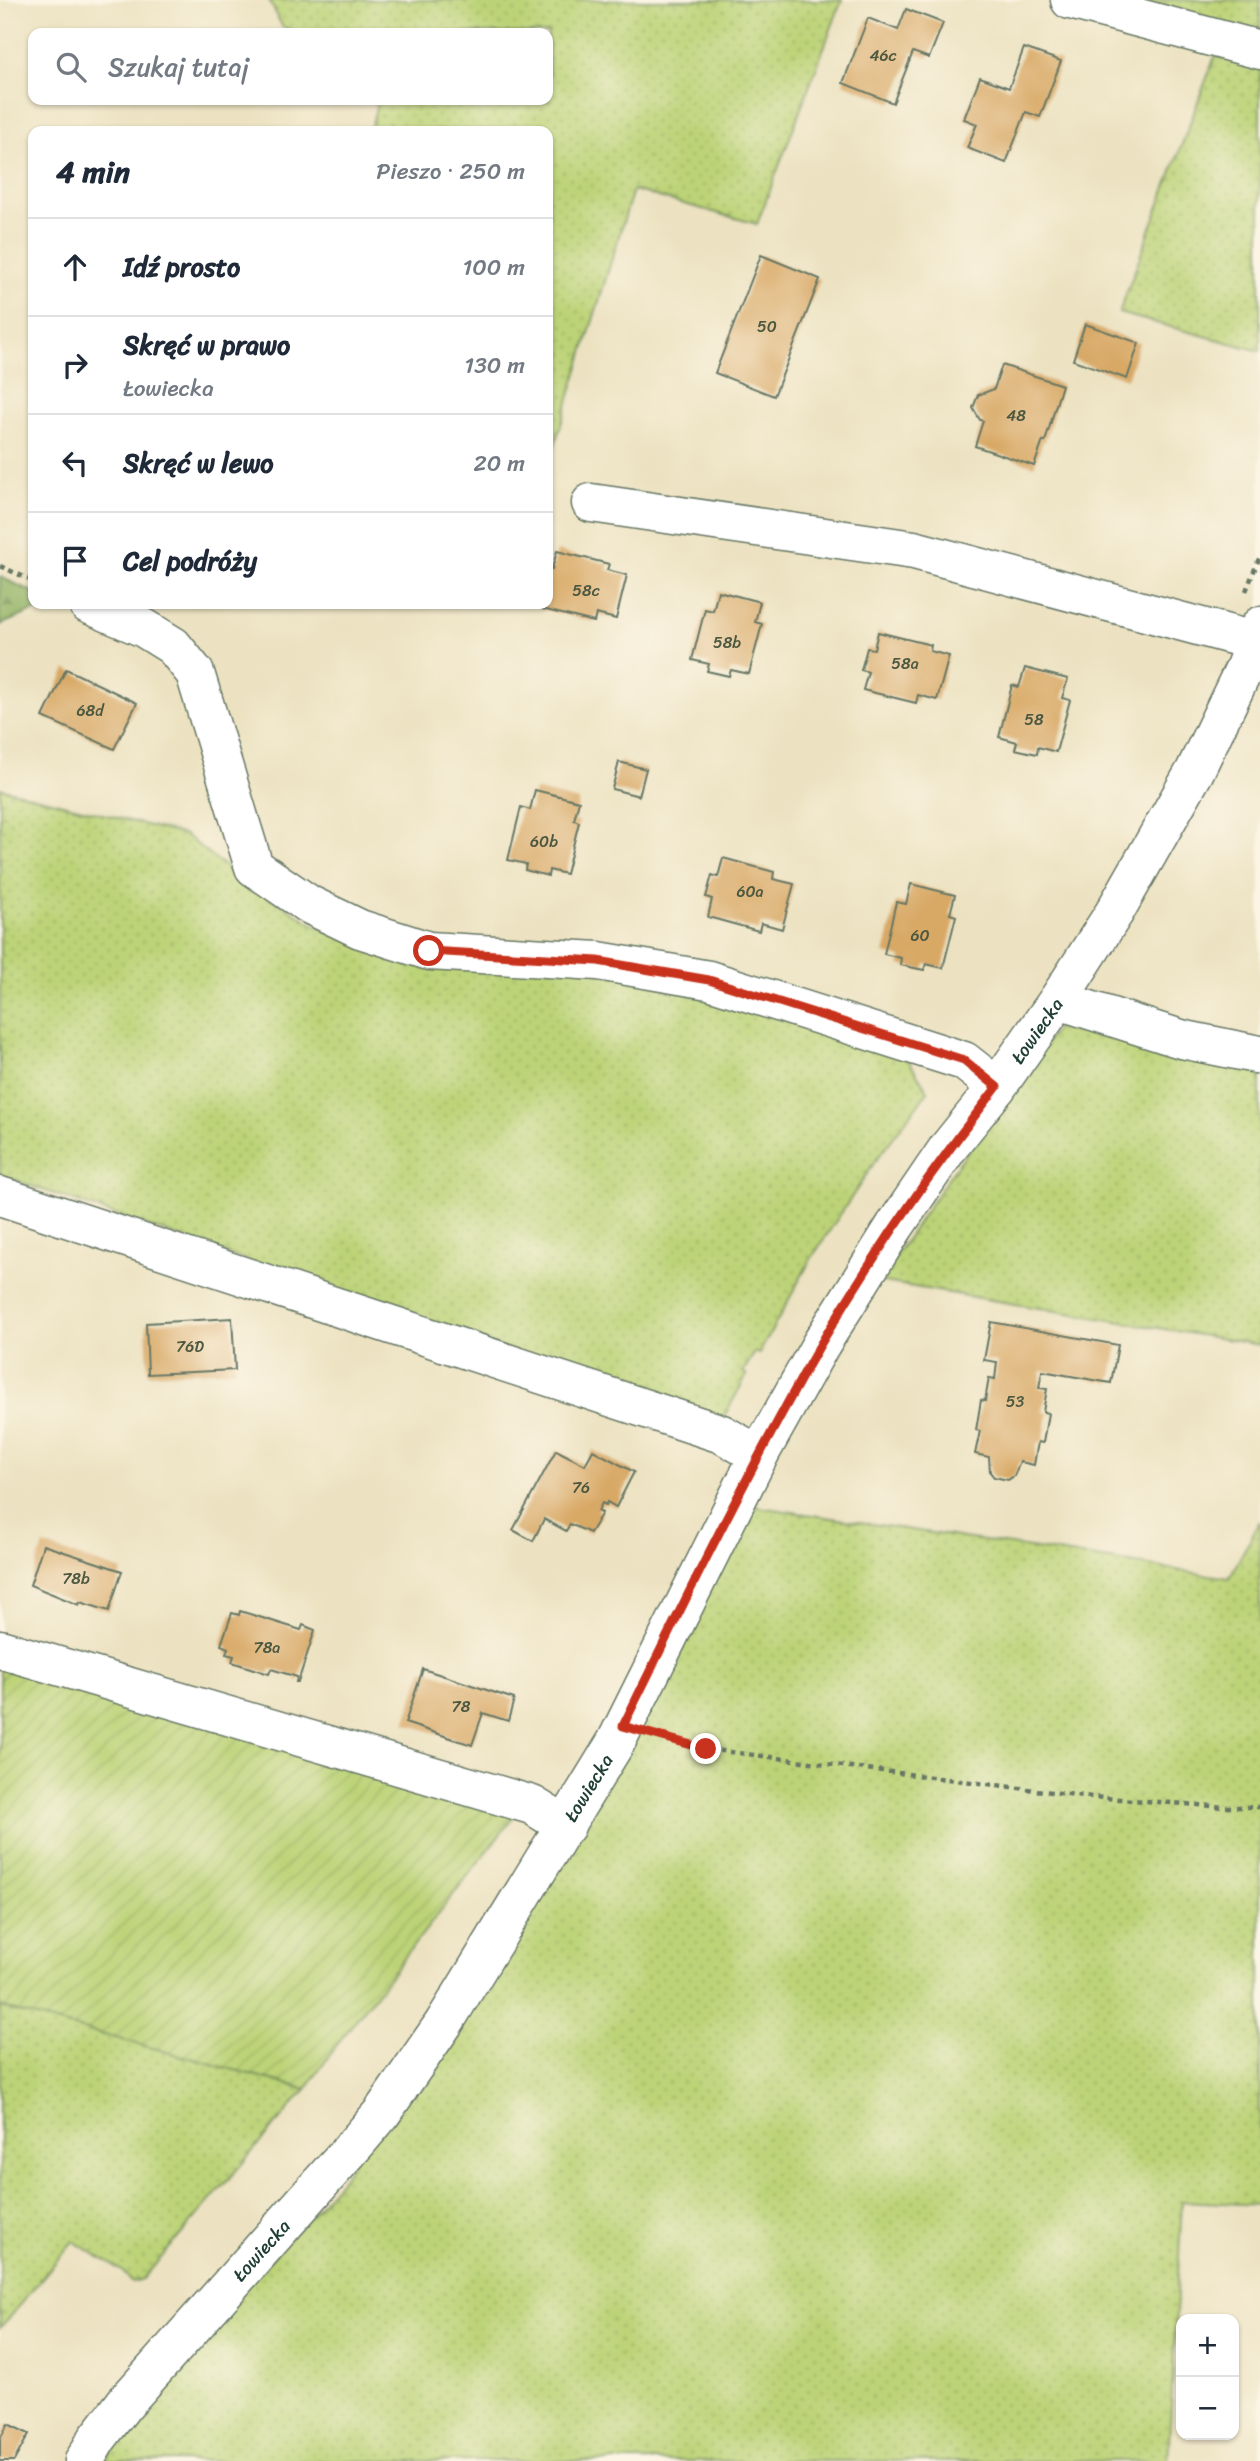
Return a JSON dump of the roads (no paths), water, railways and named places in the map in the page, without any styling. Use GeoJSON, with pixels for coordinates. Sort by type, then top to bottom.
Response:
{"type":"FeatureCollection","features":[{"type":"Feature","properties":{"kind":"street"},"geometry":{"type":"LineString","coordinates":[[1070,0],[1260,50]]}},
{"type":"Feature","properties":{"kind":"street"},"geometry":{"type":"LineString","coordinates":[[591,503],[914,550],[1257,634]]}},
{"type":"Feature","properties":{"kind":"street"},"geometry":{"type":"LineString","coordinates":[[100,609],[144,628],[173,646],[195,673],[254,867],[308,904],[360,929],[429,951],[598,961],[709,980],[964,1060],[997,1087]]}},
{"type":"Feature","properties":{"kind":"street","name":"Łowiecka"},"geometry":{"type":"LineString","coordinates":[[84,2461],[124,2404],[381,2114],[444,2023],[566,1826],[623,1726],[759,1455],[821,1344],[948,1148],[997,1087],[1114,913],[1195,771],[1245,667],[1257,634]]}},
{"type":"Feature","properties":{"kind":"street"},"geometry":{"type":"LineString","coordinates":[[1058,1000],[1181,1039],[1260,1055]]}},
{"type":"Feature","properties":{"kind":"street"},"geometry":{"type":"LineString","coordinates":[[0,1196],[722,1434],[759,1455]]}},
{"type":"Feature","properties":{"kind":"street"},"geometry":{"type":"LineString","coordinates":[[0,1650],[532,1805],[566,1826]]}}]}
